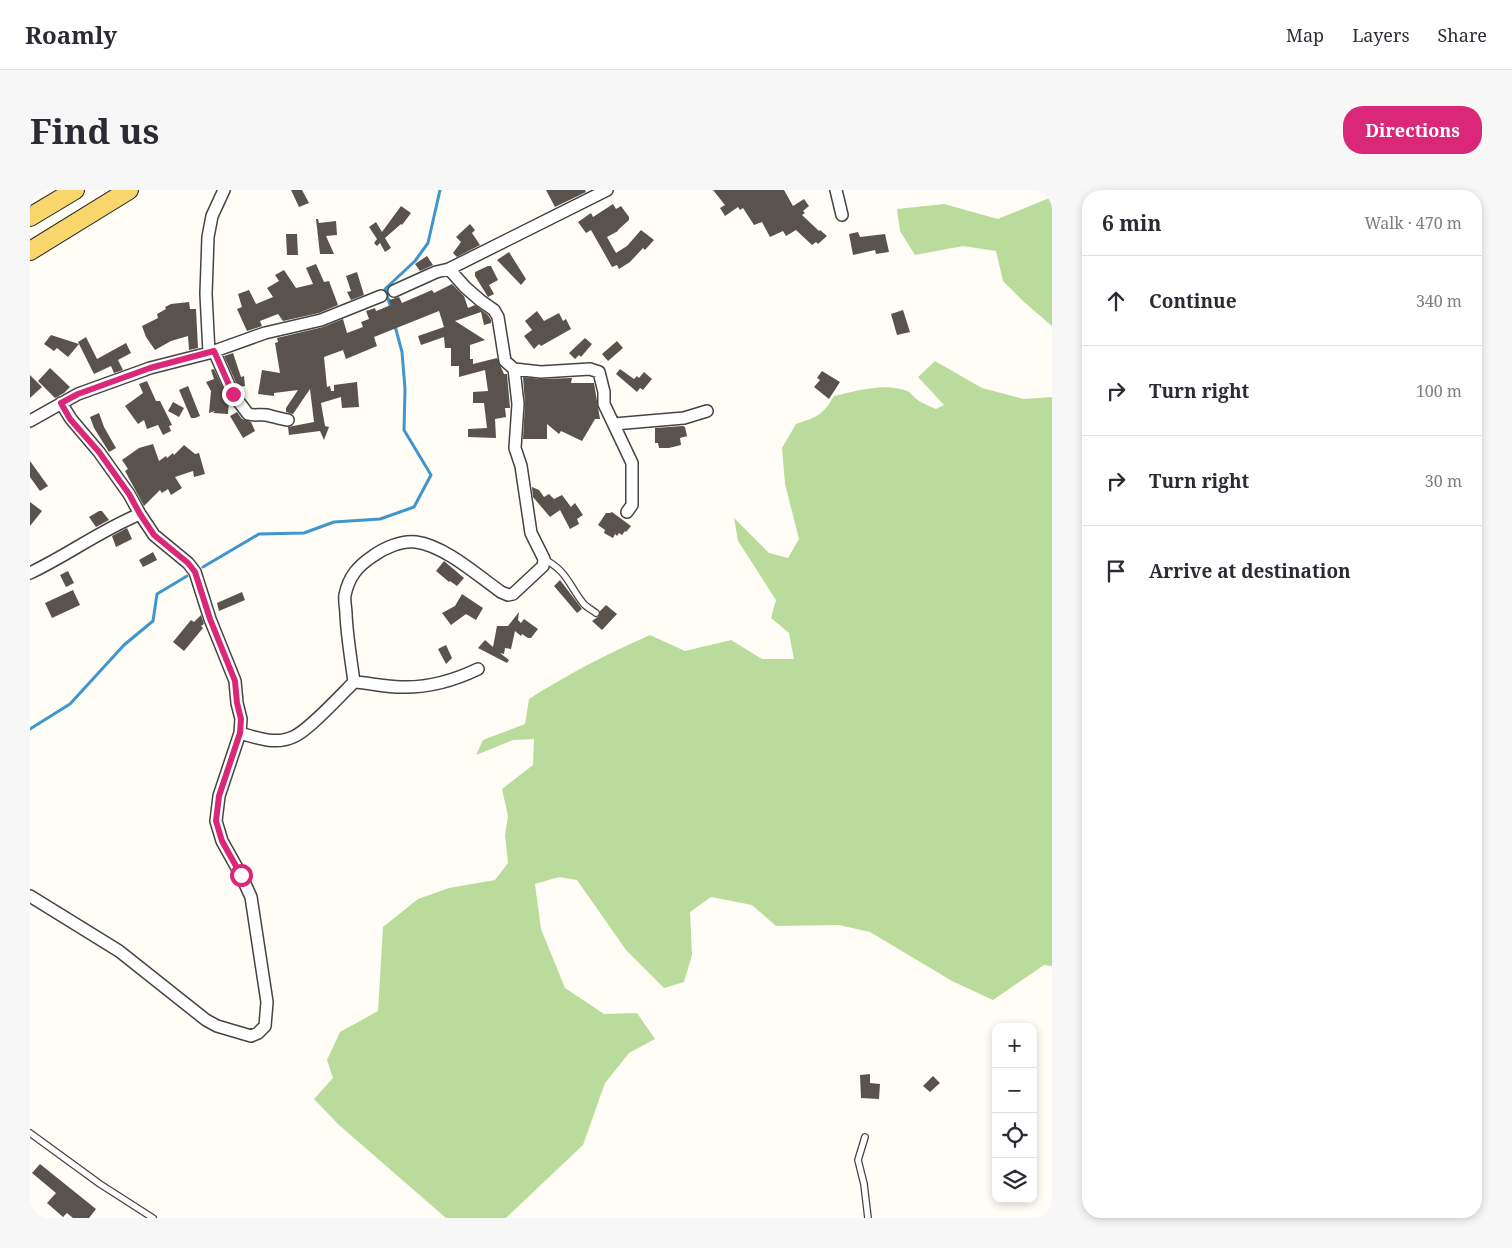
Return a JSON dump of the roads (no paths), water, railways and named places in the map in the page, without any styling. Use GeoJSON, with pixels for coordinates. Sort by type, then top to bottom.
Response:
{"type":"FeatureCollection","features":[{"type":"Feature","properties":{"kind":"main road"},"geometry":{"type":"LineString","coordinates":[[30,217],[75,190]]}},
{"type":"Feature","properties":{"kind":"main road"},"geometry":{"type":"LineString","coordinates":[[30,251],[129,190]]}},
{"type":"Feature","properties":{"kind":"street"},"geometry":{"type":"LineString","coordinates":[[224,190],[212,216],[208,236],[206,294],[211,352],[233,394],[248,414],[256,416],[266,415],[288,420]]}},
{"type":"Feature","properties":{"kind":"street"},"geometry":{"type":"LineString","coordinates":[[394,291],[436,272],[450,269],[607,190]]}},
{"type":"Feature","properties":{"kind":"street"},"geometry":{"type":"LineString","coordinates":[[836,190],[842,216]]}},
{"type":"Feature","properties":{"kind":"street"},"geometry":{"type":"LineString","coordinates":[[450,269],[470,292],[494,310],[498,318],[505,361],[514,369],[541,372],[590,368],[599,372],[604,392],[604,404],[632,463],[632,505],[627,512]]}},
{"type":"Feature","properties":{"kind":"street"},"geometry":{"type":"LineString","coordinates":[[30,421],[78,394],[150,368],[211,352],[265,333],[321,320],[381,296]]}},
{"type":"Feature","properties":{"kind":"street"},"geometry":{"type":"LineString","coordinates":[[354,682],[345,596],[350,578],[360,565],[381,550],[399,544],[414,542],[429,545],[446,554],[500,592],[508,595],[513,594],[544,566],[544,559],[531,533],[520,466],[515,448],[518,404],[514,369]]}},
{"type":"Feature","properties":{"kind":"street"},"geometry":{"type":"LineString","coordinates":[[30,896],[119,951],[216,1026],[251,1036],[258,1033],[265,1026],[267,1002],[251,897],[222,841],[216,821],[219,796],[240,733],[241,719],[235,681],[210,619],[195,572],[188,563],[154,535],[129,494],[99,452],[70,419],[61,403]]}},
{"type":"Feature","properties":{"kind":"street"},"geometry":{"type":"LineString","coordinates":[[614,424],[684,418],[707,411]]}},
{"type":"Feature","properties":{"kind":"street"},"geometry":{"type":"LineString","coordinates":[[30,573],[118,524],[140,514]]}},
{"type":"Feature","properties":{"kind":"street"},"geometry":{"type":"LineString","coordinates":[[354,682],[400,687],[420,686],[462,676],[478,669]]}},
{"type":"Feature","properties":{"kind":"street"},"geometry":{"type":"LineString","coordinates":[[240,733],[265,740],[294,737],[309,726],[354,682]]}},
{"type":"Feature","properties":{"kind":"lane"},"geometry":{"type":"LineString","coordinates":[[544,559],[557,566],[568,578],[584,605],[596,612]]}},
{"type":"Feature","properties":{"kind":"lane"},"geometry":{"type":"LineString","coordinates":[[31,1136],[153,1218]]}},
{"type":"Feature","properties":{"kind":"lane"},"geometry":{"type":"LineString","coordinates":[[865,1137],[858,1160],[864,1184],[868,1218]]}},
{"type":"Feature","properties":{"kind":"waterway"},"geometry":{"type":"LineString","coordinates":[[391,308],[385,289],[415,261],[428,243],[440,190]]}},
{"type":"Feature","properties":{"kind":"waterway"},"geometry":{"type":"LineString","coordinates":[[203,567],[259,534],[304,533],[334,522],[380,519],[414,507],[431,475],[404,430],[405,389],[402,352],[395,326]]}},
{"type":"Feature","properties":{"kind":"waterway"},"geometry":{"type":"LineString","coordinates":[[30,729],[70,704],[124,645],[153,621],[157,594],[187,576]]}}]}
